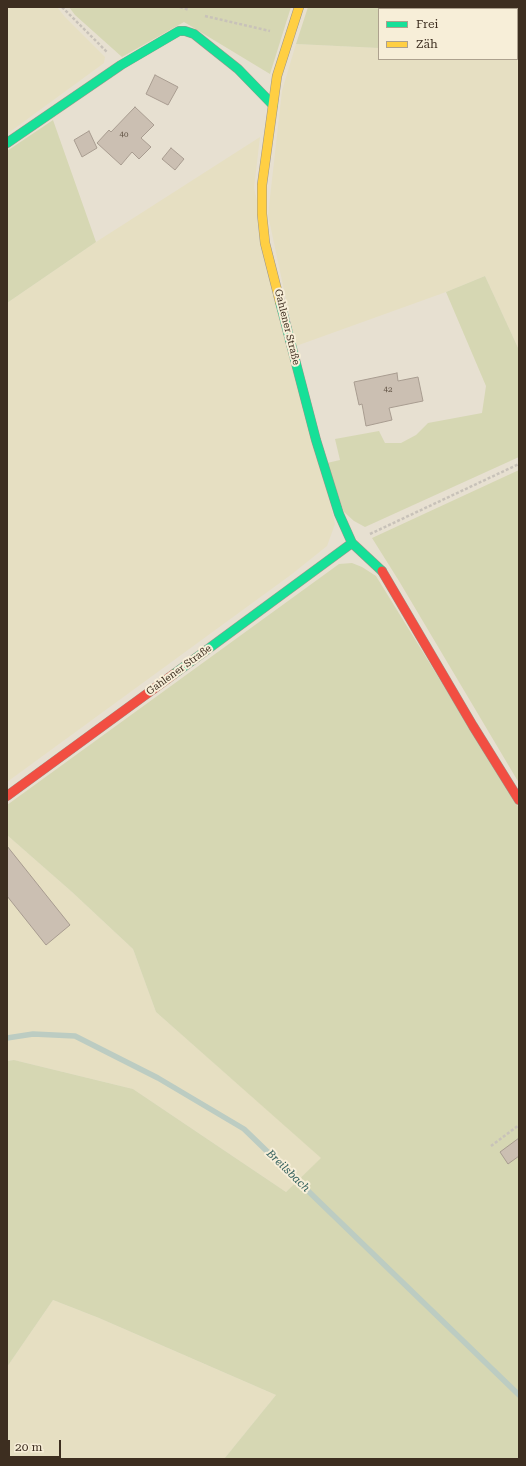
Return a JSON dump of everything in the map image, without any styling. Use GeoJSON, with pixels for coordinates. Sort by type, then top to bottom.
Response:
{"type":"FeatureCollection","features":[{"type":"Feature","properties":{"kind":"street","name":"Gahlener Straße"},"geometry":{"type":"LineString","coordinates":[[299,7],[277,76],[262,185],[262,214],[265,244],[316,440],[339,514],[352,543],[382,572],[473,726],[519,800]]}},
{"type":"Feature","properties":{"kind":"street"},"geometry":{"type":"LineString","coordinates":[[7,143],[121,65],[179,31],[194,34],[238,69],[273,105]]}},
{"type":"Feature","properties":{"kind":"street","name":"Gahlener Straße"},"geometry":{"type":"LineString","coordinates":[[7,796],[352,543]]}},
{"type":"Feature","properties":{"kind":"path"},"geometry":{"type":"LineString","coordinates":[[62,7],[121,65]]}},
{"type":"Feature","properties":{"kind":"path"},"geometry":{"type":"LineString","coordinates":[[180,7],[194,12]]}},
{"type":"Feature","properties":{"kind":"path"},"geometry":{"type":"LineString","coordinates":[[200,15],[289,35]]}},
{"type":"Feature","properties":{"kind":"path"},"geometry":{"type":"LineString","coordinates":[[352,543],[519,464]]}},
{"type":"Feature","properties":{"kind":"path"},"geometry":{"type":"LineString","coordinates":[[491,1146],[519,1125]]}},
{"type":"Feature","properties":{"kind":"shaded area"},"geometry":{"type":"Polygon","coordinates":[[[7,7],[57,7],[105,57],[104,63],[7,134],[7,7]]]}},
{"type":"Feature","properties":{"kind":"shaded area"},"geometry":{"type":"Polygon","coordinates":[[[296,44],[378,48],[378,60],[518,60],[519,54],[519,350],[485,276],[446,292],[296,346],[268,215],[282,91],[296,44]]]}},
{"type":"Feature","properties":{"kind":"shaded area"},"geometry":{"type":"Polygon","coordinates":[[[260,137],[254,188],[335,524],[327,546],[292,574],[7,782],[7,303],[96,242],[260,137]]]}},
{"type":"Feature","properties":{"kind":"shaded area"},"geometry":{"type":"Polygon","coordinates":[[[7,835],[72,892],[133,949],[156,1012],[322,1158],[286,1192],[133,1089],[14,1060],[7,1061],[7,835]]]}},
{"type":"Feature","properties":{"kind":"shaded area"},"geometry":{"type":"Polygon","coordinates":[[[53,1300],[99,1318],[276,1395],[224,1459],[7,1459],[7,1367],[53,1300]]]}},
{"type":"Feature","properties":{"kind":"green space"},"geometry":{"type":"Polygon","coordinates":[[[69,7],[291,7],[270,74],[184,22],[122,57],[75,15],[69,7]]]}},
{"type":"Feature","properties":{"kind":"green space"},"geometry":{"type":"Polygon","coordinates":[[[308,7],[519,7],[519,54],[518,8],[378,8],[378,48],[296,44],[308,7]]]}},
{"type":"Feature","properties":{"kind":"green space"},"geometry":{"type":"Polygon","coordinates":[[[53,120],[96,242],[7,303],[7,151],[53,120]]]}},
{"type":"Feature","properties":{"kind":"green space"},"geometry":{"type":"Polygon","coordinates":[[[485,276],[519,350],[519,457],[365,527],[354,521],[344,512],[327,463],[340,460],[335,439],[379,431],[385,443],[401,443],[416,435],[428,423],[482,413],[486,386],[446,292],[485,276]]]}},
{"type":"Feature","properties":{"kind":"green space"},"geometry":{"type":"Polygon","coordinates":[[[519,470],[519,783],[372,538],[519,470]]]}},
{"type":"Feature","properties":{"kind":"green space"},"geometry":{"type":"Polygon","coordinates":[[[352,563],[362,567],[376,576],[519,808],[519,1459],[224,1459],[276,1395],[99,1318],[53,1300],[7,1367],[7,1061],[14,1060],[133,1089],[286,1192],[321,1158],[156,1012],[133,949],[72,892],[7,835],[7,805],[339,564],[352,563]]]}},
{"type":"Feature","properties":{"kind":"building"},"geometry":{"type":"Polygon","coordinates":[[[155,75],[178,87],[168,105],[146,94],[155,75]]]}},
{"type":"Feature","properties":{"kind":"building"},"geometry":{"type":"Polygon","coordinates":[[[135,107],[154,125],[141,138],[151,147],[139,159],[132,152],[121,165],[97,143],[109,130],[111,132],[135,107]]]}},
{"type":"Feature","properties":{"kind":"building"},"geometry":{"type":"Polygon","coordinates":[[[89,131],[97,148],[82,157],[74,140],[89,131]]]}},
{"type":"Feature","properties":{"kind":"building"},"geometry":{"type":"Polygon","coordinates":[[[171,148],[184,159],[175,170],[162,159],[171,148]]]}},
{"type":"Feature","properties":{"kind":"building"},"geometry":{"type":"Polygon","coordinates":[[[397,373],[398,381],[418,377],[423,401],[389,408],[392,420],[366,426],[362,404],[359,405],[354,382],[397,373]]]}},
{"type":"Feature","properties":{"kind":"building"},"geometry":{"type":"Polygon","coordinates":[[[7,846],[70,925],[46,945],[7,896],[7,846]]]}},
{"type":"Feature","properties":{"kind":"building"},"geometry":{"type":"Polygon","coordinates":[[[519,1138],[519,1156],[508,1164],[500,1152],[519,1138]]]}},
{"type":"Feature","properties":{"kind":"waterway","name":"Breilsbach"},"geometry":{"type":"LineString","coordinates":[[7,1038],[33,1034],[75,1036],[158,1078],[244,1129],[519,1395]]}},
{"type":"Feature","properties":{"kind":"traffic: fast"},"geometry":{"type":"LineString","coordinates":[[7,143],[121,65],[179,31],[194,34],[238,69],[273,105]]}},
{"type":"Feature","properties":{"kind":"traffic: fast"},"geometry":{"type":"LineString","coordinates":[[280,302],[316,440],[339,514],[352,543],[382,571]]}},
{"type":"Feature","properties":{"kind":"traffic: fast"},"geometry":{"type":"LineString","coordinates":[[174,674],[352,543]]}},
{"type":"Feature","properties":{"kind":"traffic: slow"},"geometry":{"type":"LineString","coordinates":[[280,302],[265,243],[262,214],[262,185],[277,76],[299,7]]}},
{"type":"Feature","properties":{"kind":"traffic: jam"},"geometry":{"type":"LineString","coordinates":[[382,571],[473,726],[519,800]]}},
{"type":"Feature","properties":{"kind":"traffic: jam"},"geometry":{"type":"LineString","coordinates":[[7,796],[174,674]]}}]}
